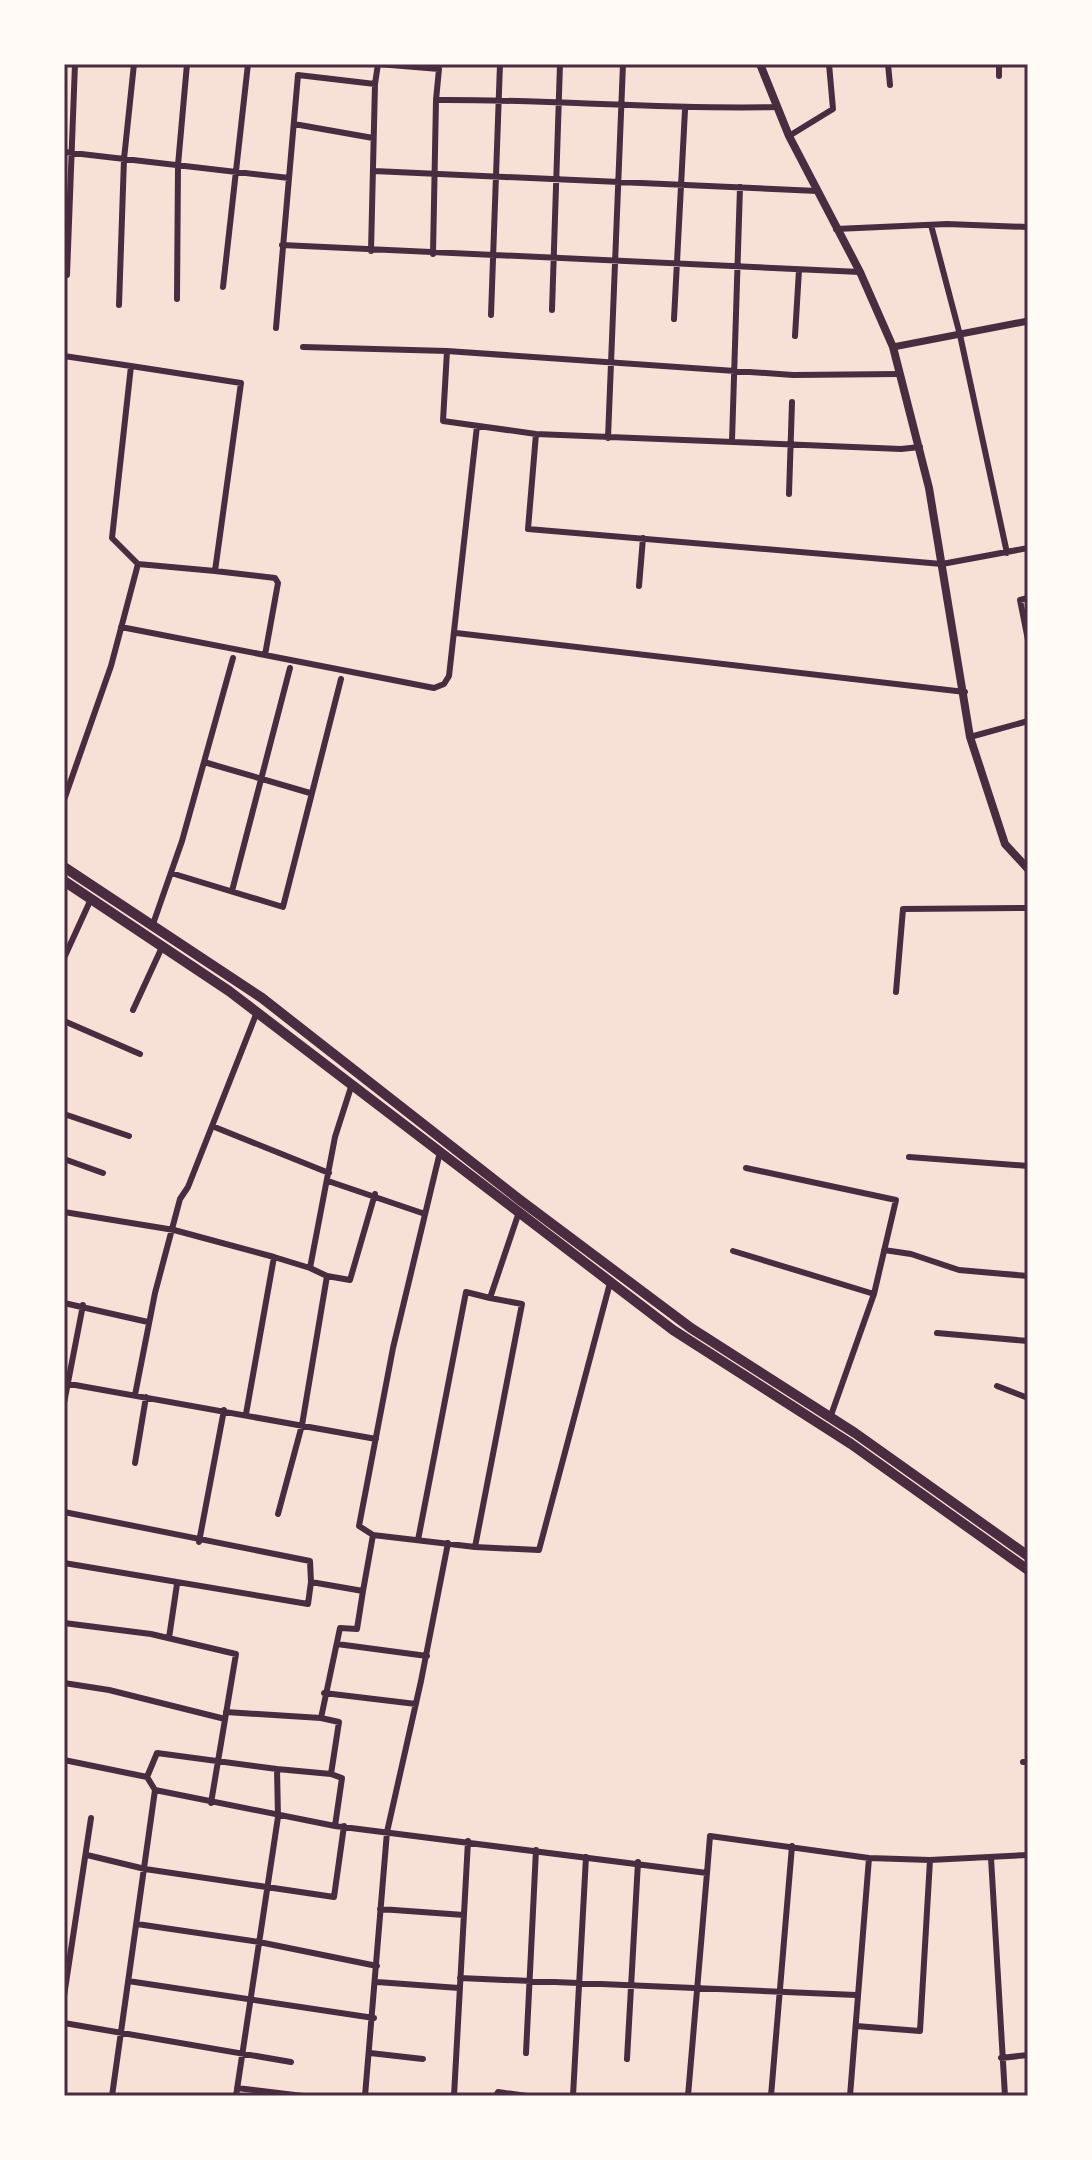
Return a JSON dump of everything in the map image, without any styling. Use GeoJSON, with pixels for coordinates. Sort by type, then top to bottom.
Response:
{"type":"FeatureCollection","features":[{"type":"Feature","properties":{"kind":"highway"},"geometry":{"type":"LineString","coordinates":[[64,867],[249,989],[691,1328],[830,1418],[1028,1556]]}},
{"type":"Feature","properties":{"kind":"highway"},"geometry":{"type":"LineString","coordinates":[[64,881],[163,945],[257,1012],[673,1330],[851,1444],[1028,1570]]}},
{"type":"Feature","properties":{"kind":"highway"},"geometry":{"type":"LineString","coordinates":[[242,1001],[249,989]]}},
{"type":"Feature","properties":{"kind":"main road"},"geometry":{"type":"LineString","coordinates":[[760,64],[789,136],[860,272],[893,347],[929,488],[970,737],[1005,844],[1028,869]]}},
{"type":"Feature","properties":{"kind":"street"},"geometry":{"type":"LineString","coordinates":[[67,275],[66,153],[75,64]]}},
{"type":"Feature","properties":{"kind":"street"},"geometry":{"type":"LineString","coordinates":[[119,305],[124,159],[134,64]]}},
{"type":"Feature","properties":{"kind":"street"},"geometry":{"type":"LineString","coordinates":[[177,299],[178,165],[187,64]]}},
{"type":"Feature","properties":{"kind":"street"},"geometry":{"type":"LineString","coordinates":[[223,287],[248,64]]}},
{"type":"Feature","properties":{"kind":"street"},"geometry":{"type":"LineString","coordinates":[[276,328],[300,64]]}},
{"type":"Feature","properties":{"kind":"street"},"geometry":{"type":"LineString","coordinates":[[371,251],[378,64],[439,67],[433,254]]}},
{"type":"Feature","properties":{"kind":"street"},"geometry":{"type":"LineString","coordinates":[[491,315],[500,64]]}},
{"type":"Feature","properties":{"kind":"street"},"geometry":{"type":"LineString","coordinates":[[552,310],[560,64]]}},
{"type":"Feature","properties":{"kind":"street"},"geometry":{"type":"LineString","coordinates":[[608,438],[623,64]]}},
{"type":"Feature","properties":{"kind":"street"},"geometry":{"type":"LineString","coordinates":[[789,136],[833,109],[829,64]]}},
{"type":"Feature","properties":{"kind":"street"},"geometry":{"type":"LineString","coordinates":[[888,64],[890,85]]}},
{"type":"Feature","properties":{"kind":"street"},"geometry":{"type":"LineString","coordinates":[[999,64],[999,76]]}},
{"type":"Feature","properties":{"kind":"street"},"geometry":{"type":"LineString","coordinates":[[298,75],[375,84]]}},
{"type":"Feature","properties":{"kind":"street"},"geometry":{"type":"LineString","coordinates":[[436,100],[559,101],[685,110],[777,107]]}},
{"type":"Feature","properties":{"kind":"street"},"geometry":{"type":"LineString","coordinates":[[674,319],[685,110]]}},
{"type":"Feature","properties":{"kind":"street"},"geometry":{"type":"LineString","coordinates":[[294,124],[373,138]]}},
{"type":"Feature","properties":{"kind":"street"},"geometry":{"type":"LineString","coordinates":[[66,153],[289,178]]}},
{"type":"Feature","properties":{"kind":"street"},"geometry":{"type":"LineString","coordinates":[[374,171],[817,191]]}},
{"type":"Feature","properties":{"kind":"street"},"geometry":{"type":"LineString","coordinates":[[732,441],[740,187]]}},
{"type":"Feature","properties":{"kind":"street"},"geometry":{"type":"LineString","coordinates":[[836,229],[931,225],[1028,227]]}},
{"type":"Feature","properties":{"kind":"street"},"geometry":{"type":"LineString","coordinates":[[931,225],[960,335],[1007,553]]}},
{"type":"Feature","properties":{"kind":"street"},"geometry":{"type":"LineString","coordinates":[[282,245],[554,257],[614,263],[860,272]]}},
{"type":"Feature","properties":{"kind":"street"},"geometry":{"type":"LineString","coordinates":[[795,336],[799,270]]}},
{"type":"Feature","properties":{"kind":"street"},"geometry":{"type":"LineString","coordinates":[[893,347],[1028,321]]}},
{"type":"Feature","properties":{"kind":"street"},"geometry":{"type":"LineString","coordinates":[[303,347],[447,351],[793,375],[899,374]]}},
{"type":"Feature","properties":{"kind":"street"},"geometry":{"type":"LineString","coordinates":[[447,351],[443,421],[536,434],[608,438],[920,447]]}},
{"type":"Feature","properties":{"kind":"street"},"geometry":{"type":"LineString","coordinates":[[64,356],[241,383],[215,571]]}},
{"type":"Feature","properties":{"kind":"street"},"geometry":{"type":"LineString","coordinates":[[131,366],[112,538],[138,564],[275,578],[278,583],[265,655]]}},
{"type":"Feature","properties":{"kind":"street"},"geometry":{"type":"LineString","coordinates":[[789,494],[792,402]]}},
{"type":"Feature","properties":{"kind":"street"},"geometry":{"type":"LineString","coordinates":[[121,627],[434,688],[444,684],[449,676],[456,633],[477,426]]}},
{"type":"Feature","properties":{"kind":"street"},"geometry":{"type":"LineString","coordinates":[[536,434],[528,529],[942,564],[1028,548]]}},
{"type":"Feature","properties":{"kind":"street"},"geometry":{"type":"LineString","coordinates":[[639,586],[643,538]]}},
{"type":"Feature","properties":{"kind":"street"},"geometry":{"type":"LineString","coordinates":[[64,800],[121,627],[138,564]]}},
{"type":"Feature","properties":{"kind":"street"},"geometry":{"type":"LineString","coordinates":[[1028,598],[1020,600],[1028,640]]}},
{"type":"Feature","properties":{"kind":"street"},"geometry":{"type":"LineString","coordinates":[[456,633],[965,692]]}},
{"type":"Feature","properties":{"kind":"street"},"geometry":{"type":"LineString","coordinates":[[153,924],[171,873],[233,658]]}},
{"type":"Feature","properties":{"kind":"street"},"geometry":{"type":"LineString","coordinates":[[232,891],[290,668]]}},
{"type":"Feature","properties":{"kind":"street"},"geometry":{"type":"LineString","coordinates":[[171,873],[283,907],[341,679]]}},
{"type":"Feature","properties":{"kind":"street"},"geometry":{"type":"LineString","coordinates":[[970,737],[1028,721]]}},
{"type":"Feature","properties":{"kind":"street"},"geometry":{"type":"LineString","coordinates":[[204,762],[310,793]]}},
{"type":"Feature","properties":{"kind":"street"},"geometry":{"type":"LineString","coordinates":[[64,958],[67,944],[91,899]]}},
{"type":"Feature","properties":{"kind":"street"},"geometry":{"type":"LineString","coordinates":[[896,992],[903,909],[1028,908]]}},
{"type":"Feature","properties":{"kind":"street"},"geometry":{"type":"LineString","coordinates":[[133,1010],[163,945]]}},
{"type":"Feature","properties":{"kind":"street"},"geometry":{"type":"LineString","coordinates":[[135,1395],[148,1322],[180,1199],[188,1187],[257,1012]]}},
{"type":"Feature","properties":{"kind":"street"},"geometry":{"type":"LineString","coordinates":[[64,1021],[140,1054]]}},
{"type":"Feature","properties":{"kind":"street"},"geometry":{"type":"LineString","coordinates":[[310,1268],[328,1177],[352,1084]]}},
{"type":"Feature","properties":{"kind":"street"},"geometry":{"type":"LineString","coordinates":[[64,1114],[129,1136]]}},
{"type":"Feature","properties":{"kind":"street"},"geometry":{"type":"LineString","coordinates":[[212,1126],[328,1177],[425,1214]]}},
{"type":"Feature","properties":{"kind":"street"},"geometry":{"type":"LineString","coordinates":[[440,1152],[359,1526],[373,1535],[475,1547],[539,1550],[610,1282]]}},
{"type":"Feature","properties":{"kind":"street"},"geometry":{"type":"LineString","coordinates":[[909,1157],[1028,1166]]}},
{"type":"Feature","properties":{"kind":"street"},"geometry":{"type":"LineString","coordinates":[[64,1159],[103,1173]]}},
{"type":"Feature","properties":{"kind":"street"},"geometry":{"type":"LineString","coordinates":[[746,1168],[896,1200],[874,1294],[830,1418]]}},
{"type":"Feature","properties":{"kind":"street"},"geometry":{"type":"LineString","coordinates":[[64,1212],[174,1230],[274,1257],[327,1276],[350,1280],[375,1194]]}},
{"type":"Feature","properties":{"kind":"street"},"geometry":{"type":"LineString","coordinates":[[490,1298],[519,1212]]}},
{"type":"Feature","properties":{"kind":"street"},"geometry":{"type":"LineString","coordinates":[[884,1250],[911,1254],[959,1270],[1028,1276]]}},
{"type":"Feature","properties":{"kind":"street"},"geometry":{"type":"LineString","coordinates":[[733,1251],[874,1294]]}},
{"type":"Feature","properties":{"kind":"street"},"geometry":{"type":"LineString","coordinates":[[246,1414],[274,1257]]}},
{"type":"Feature","properties":{"kind":"street"},"geometry":{"type":"LineString","coordinates":[[278,1514],[302,1425],[327,1276]]}},
{"type":"Feature","properties":{"kind":"street"},"geometry":{"type":"LineString","coordinates":[[418,1540],[466,1292],[522,1304],[475,1547]]}},
{"type":"Feature","properties":{"kind":"street"},"geometry":{"type":"LineString","coordinates":[[64,1303],[148,1322]]}},
{"type":"Feature","properties":{"kind":"street"},"geometry":{"type":"LineString","coordinates":[[64,1403],[83,1305]]}},
{"type":"Feature","properties":{"kind":"street"},"geometry":{"type":"LineString","coordinates":[[937,1333],[1028,1341]]}},
{"type":"Feature","properties":{"kind":"street"},"geometry":{"type":"LineString","coordinates":[[66,1384],[376,1439]]}},
{"type":"Feature","properties":{"kind":"street"},"geometry":{"type":"LineString","coordinates":[[997,1386],[1028,1398]]}},
{"type":"Feature","properties":{"kind":"street"},"geometry":{"type":"LineString","coordinates":[[135,1463],[146,1397]]}},
{"type":"Feature","properties":{"kind":"street"},"geometry":{"type":"LineString","coordinates":[[199,1542],[224,1410]]}},
{"type":"Feature","properties":{"kind":"street"},"geometry":{"type":"LineString","coordinates":[[64,1512],[199,1542],[310,1561],[311,1582],[308,1604],[64,1563]]}},
{"type":"Feature","properties":{"kind":"street"},"geometry":{"type":"LineString","coordinates":[[321,1718],[340,1628],[357,1629],[373,1535]]}},
{"type":"Feature","properties":{"kind":"street"},"geometry":{"type":"LineString","coordinates":[[365,2096],[377,1982],[387,1832],[427,1656],[448,1543]]}},
{"type":"Feature","properties":{"kind":"street"},"geometry":{"type":"LineString","coordinates":[[311,1582],[363,1591]]}},
{"type":"Feature","properties":{"kind":"street"},"geometry":{"type":"LineString","coordinates":[[169,1638],[177,1584]]}},
{"type":"Feature","properties":{"kind":"street"},"geometry":{"type":"LineString","coordinates":[[64,1623],[169,1638],[236,1654],[211,1803]]}},
{"type":"Feature","properties":{"kind":"street"},"geometry":{"type":"LineString","coordinates":[[337,1644],[427,1656]]}},
{"type":"Feature","properties":{"kind":"street"},"geometry":{"type":"LineString","coordinates":[[64,1683],[226,1716],[321,1718],[339,1722],[331,1774]]}},
{"type":"Feature","properties":{"kind":"street"},"geometry":{"type":"LineString","coordinates":[[324,1693],[416,1704]]}},
{"type":"Feature","properties":{"kind":"street"},"geometry":{"type":"LineString","coordinates":[[147,1777],[157,1753],[218,1763],[331,1774],[342,1778],[335,1826]]}},
{"type":"Feature","properties":{"kind":"street"},"geometry":{"type":"LineString","coordinates":[[64,1760],[147,1777],[155,1790],[112,2096]]}},
{"type":"Feature","properties":{"kind":"street"},"geometry":{"type":"LineString","coordinates":[[236,2096],[278,1817],[277,1769]]}},
{"type":"Feature","properties":{"kind":"street"},"geometry":{"type":"LineString","coordinates":[[155,1790],[335,1826],[707,1873]]}},
{"type":"Feature","properties":{"kind":"street"},"geometry":{"type":"LineString","coordinates":[[64,1996],[91,1818]]}},
{"type":"Feature","properties":{"kind":"street"},"geometry":{"type":"LineString","coordinates":[[87,1855],[145,1869],[334,1897],[344,1826]]}},
{"type":"Feature","properties":{"kind":"street"},"geometry":{"type":"LineString","coordinates":[[688,2096],[710,1836],[869,1858],[930,1860],[1028,1855]]}},
{"type":"Feature","properties":{"kind":"street"},"geometry":{"type":"LineString","coordinates":[[454,2096],[468,1841]]}},
{"type":"Feature","properties":{"kind":"street"},"geometry":{"type":"LineString","coordinates":[[771,2096],[792,1846]]}},
{"type":"Feature","properties":{"kind":"street"},"geometry":{"type":"LineString","coordinates":[[526,2053],[536,1850]]}},
{"type":"Feature","properties":{"kind":"street"},"geometry":{"type":"LineString","coordinates":[[573,2096],[582,1985],[586,1857]]}},
{"type":"Feature","properties":{"kind":"street"},"geometry":{"type":"LineString","coordinates":[[850,2096],[869,1858]]}},
{"type":"Feature","properties":{"kind":"street"},"geometry":{"type":"LineString","coordinates":[[991,1858],[1005,2096]]}},
{"type":"Feature","properties":{"kind":"street"},"geometry":{"type":"LineString","coordinates":[[856,2026],[920,2031],[930,1860]]}},
{"type":"Feature","properties":{"kind":"street"},"geometry":{"type":"LineString","coordinates":[[627,2059],[638,1862]]}},
{"type":"Feature","properties":{"kind":"street"},"geometry":{"type":"LineString","coordinates":[[380,1909],[464,1915]]}},
{"type":"Feature","properties":{"kind":"street"},"geometry":{"type":"LineString","coordinates":[[64,1924],[74,1926]]}},
{"type":"Feature","properties":{"kind":"street"},"geometry":{"type":"LineString","coordinates":[[137,1924],[259,1942],[377,1966]]}},
{"type":"Feature","properties":{"kind":"street"},"geometry":{"type":"LineString","coordinates":[[460,1978],[856,1995]]}},
{"type":"Feature","properties":{"kind":"street"},"geometry":{"type":"LineString","coordinates":[[128,1981],[251,1997],[374,2018]]}},
{"type":"Feature","properties":{"kind":"street"},"geometry":{"type":"LineString","coordinates":[[377,1982],[459,1988]]}},
{"type":"Feature","properties":{"kind":"street"},"geometry":{"type":"LineString","coordinates":[[64,2023],[291,2062]]}},
{"type":"Feature","properties":{"kind":"street"},"geometry":{"type":"LineString","coordinates":[[370,2053],[423,2059]]}},
{"type":"Feature","properties":{"kind":"street"},"geometry":{"type":"LineString","coordinates":[[1001,2058],[1028,2055]]}},
{"type":"Feature","properties":{"kind":"street"},"geometry":{"type":"LineString","coordinates":[[237,2088],[303,2096]]}},
{"type":"Feature","properties":{"kind":"street"},"geometry":{"type":"LineString","coordinates":[[496,2096],[498,2092],[527,2096]]}}]}
